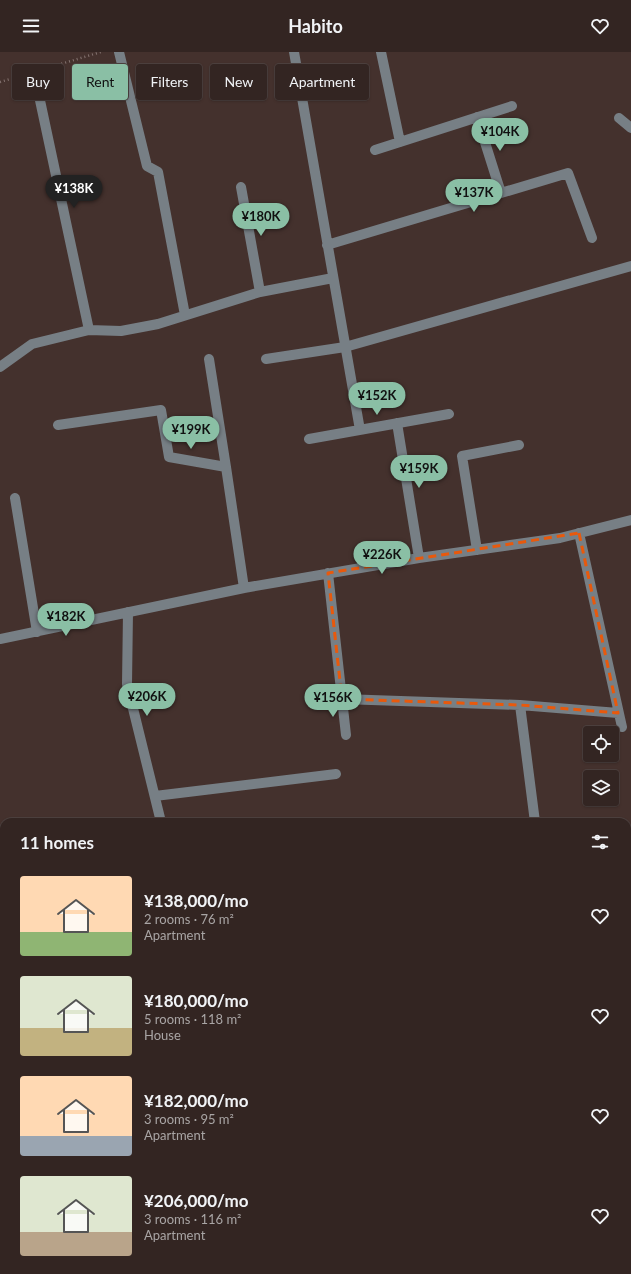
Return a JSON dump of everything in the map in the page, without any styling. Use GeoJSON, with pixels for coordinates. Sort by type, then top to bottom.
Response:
{"type":"FeatureCollection","features":[{"type":"Feature","properties":{"kind":"street"},"geometry":{"type":"LineString","coordinates":[[119,52],[147,166],[158,172],[185,315]]}},
{"type":"Feature","properties":{"kind":"street"},"geometry":{"type":"LineString","coordinates":[[294,52],[360,430]]}},
{"type":"Feature","properties":{"kind":"street"},"geometry":{"type":"LineString","coordinates":[[381,52],[400,142]]}},
{"type":"Feature","properties":{"kind":"street"},"geometry":{"type":"LineString","coordinates":[[40,100],[89,330]]}},
{"type":"Feature","properties":{"kind":"street"},"geometry":{"type":"LineString","coordinates":[[375,150],[512,106]]}},
{"type":"Feature","properties":{"kind":"street"},"geometry":{"type":"LineString","coordinates":[[477,117],[501,193]]}},
{"type":"Feature","properties":{"kind":"street"},"geometry":{"type":"LineString","coordinates":[[619,118],[631,128]]}},
{"type":"Feature","properties":{"kind":"street"},"geometry":{"type":"LineString","coordinates":[[327,245],[568,173],[592,238]]}},
{"type":"Feature","properties":{"kind":"street"},"geometry":{"type":"LineString","coordinates":[[241,187],[260,292]]}},
{"type":"Feature","properties":{"kind":"street"},"geometry":{"type":"LineString","coordinates":[[266,359],[345,347],[631,266]]}},
{"type":"Feature","properties":{"kind":"street"},"geometry":{"type":"LineString","coordinates":[[0,367],[32,344],[89,330],[121,330],[158,324],[260,292],[333,278]]}},
{"type":"Feature","properties":{"kind":"street"},"geometry":{"type":"LineString","coordinates":[[209,359],[244,588]]}},
{"type":"Feature","properties":{"kind":"street"},"geometry":{"type":"LineString","coordinates":[[58,425],[161,410],[168,457],[226,467]]}},
{"type":"Feature","properties":{"kind":"street"},"geometry":{"type":"LineString","coordinates":[[309,439],[449,414]]}},
{"type":"Feature","properties":{"kind":"street"},"geometry":{"type":"LineString","coordinates":[[397,423],[419,558]]}},
{"type":"Feature","properties":{"kind":"street"},"geometry":{"type":"LineString","coordinates":[[477,550],[462,456],[519,445]]}},
{"type":"Feature","properties":{"kind":"street"},"geometry":{"type":"LineString","coordinates":[[15,498],[37,632]]}},
{"type":"Feature","properties":{"kind":"street"},"geometry":{"type":"LineString","coordinates":[[0,639],[244,588],[419,558],[560,538],[631,520]]}},
{"type":"Feature","properties":{"kind":"street"},"geometry":{"type":"LineString","coordinates":[[579,533],[622,727]]}},
{"type":"Feature","properties":{"kind":"street"},"geometry":{"type":"LineString","coordinates":[[328,573],[346,735]]}},
{"type":"Feature","properties":{"kind":"street"},"geometry":{"type":"LineString","coordinates":[[128,612],[127,684],[160,818]]}},
{"type":"Feature","properties":{"kind":"street"},"geometry":{"type":"LineString","coordinates":[[342,699],[520,705],[618,713]]}},
{"type":"Feature","properties":{"kind":"street"},"geometry":{"type":"LineString","coordinates":[[520,705],[534,818]]}},
{"type":"Feature","properties":{"kind":"street"},"geometry":{"type":"LineString","coordinates":[[155,796],[336,774]]}},
{"type":"Feature","properties":{"kind":"path"},"geometry":{"type":"LineString","coordinates":[[0,82],[101,52]]}},
{"type":"Feature","properties":{"kind":"highlighted area"},"geometry":{"type":"Polygon","coordinates":[[[579,533],[618,713],[520,705],[342,699],[328,573],[579,533]]]}}]}
